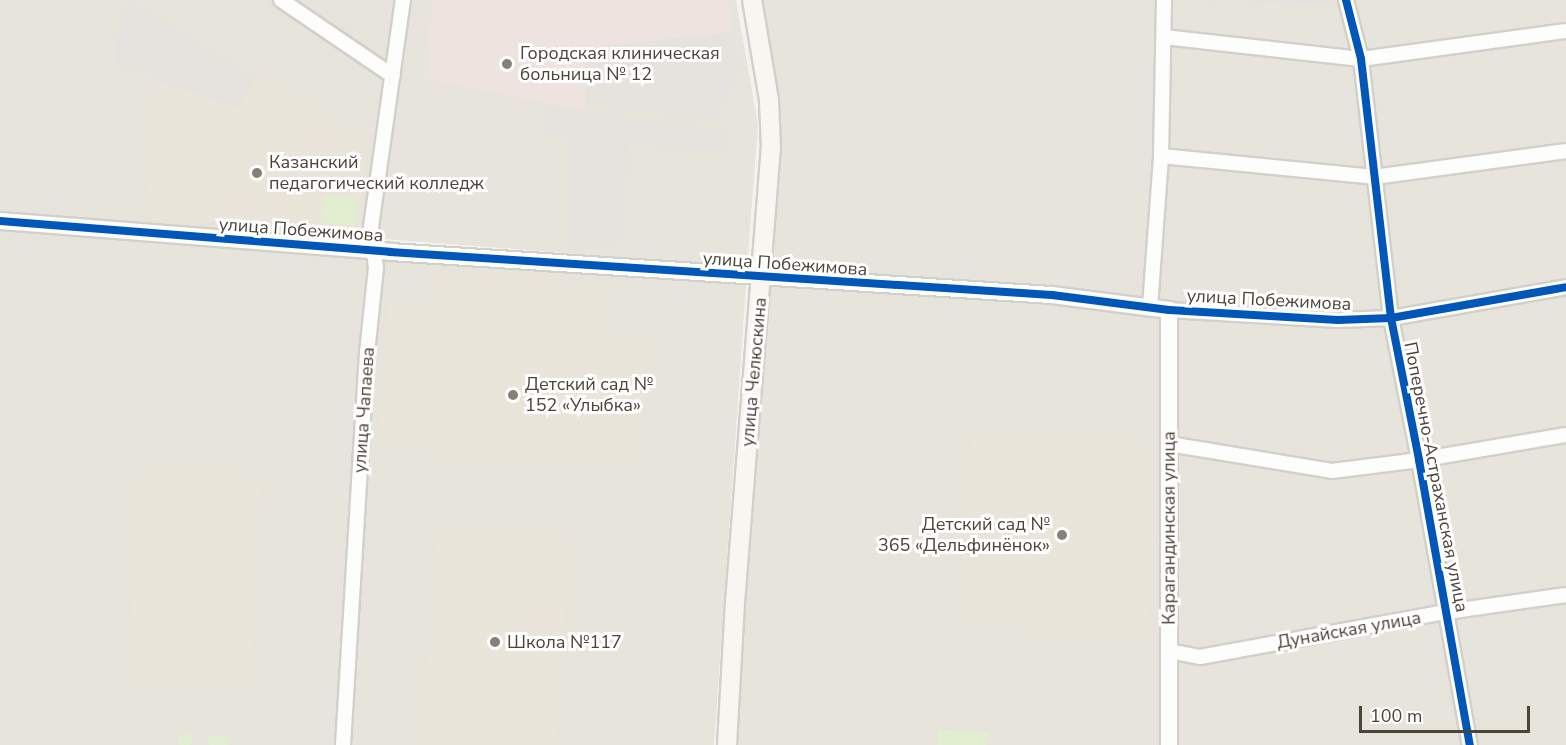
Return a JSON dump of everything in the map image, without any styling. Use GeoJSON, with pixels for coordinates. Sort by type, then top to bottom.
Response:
{"type":"FeatureCollection","features":[{"type":"Feature","properties":{"kind":"main road","name":"улица Челюскина"},"geometry":{"type":"LineString","coordinates":[[727,745],[735,603],[771,148],[769,100],[752,0]]}},
{"type":"Feature","properties":{"kind":"street"},"geometry":{"type":"LineString","coordinates":[[281,0],[393,76]]}},
{"type":"Feature","properties":{"kind":"street","name":"улица Чапаева"},"geometry":{"type":"LineString","coordinates":[[343,745],[367,353],[376,268],[371,226],[403,0]]}},
{"type":"Feature","properties":{"kind":"street"},"geometry":{"type":"LineString","coordinates":[[1150,307],[1161,156],[1164,0]]}},
{"type":"Feature","properties":{"kind":"street","name":"Поперечно-Астраханская улица"},"geometry":{"type":"LineString","coordinates":[[1346,0],[1361,59],[1391,318],[1470,745]]}},
{"type":"Feature","properties":{"kind":"street"},"geometry":{"type":"LineString","coordinates":[[1164,37],[1361,59],[1566,31]]}},
{"type":"Feature","properties":{"kind":"street"},"geometry":{"type":"LineString","coordinates":[[1161,156],[1374,177],[1566,151]]}},
{"type":"Feature","properties":{"kind":"street","name":"улица Побежимова"},"geometry":{"type":"LineString","coordinates":[[0,221],[375,251],[762,278],[1053,295],[1168,310],[1338,320],[1391,318],[1566,287]]}},
{"type":"Feature","properties":{"kind":"street","name":"Карагандинская улица"},"geometry":{"type":"LineString","coordinates":[[1168,310],[1168,745]]}},
{"type":"Feature","properties":{"kind":"street"},"geometry":{"type":"LineString","coordinates":[[1169,444],[1332,471],[1419,460],[1566,435]]}},
{"type":"Feature","properties":{"kind":"street","name":"Дунайская улица"},"geometry":{"type":"LineString","coordinates":[[1168,651],[1200,657],[1446,612],[1566,595]]}},
{"type":"Feature","properties":{"kind":"shaded area"},"geometry":{"type":"Polygon","coordinates":[[[0,0],[736,0],[758,125],[747,267],[360,237],[0,215],[0,0]]]}},
{"type":"Feature","properties":{"kind":"shaded area","name":"Городская клиническая больница № 12"},"geometry":{"type":"Polygon","coordinates":[[[431,0],[728,0],[733,32],[588,48],[585,110],[424,79],[432,10],[431,0]]]}},
{"type":"Feature","properties":{"kind":"shaded area"},"geometry":{"type":"Polygon","coordinates":[[[759,0],[1172,0],[1173,2],[1333,6],[1354,0],[1566,0],[1566,745],[735,745],[778,135],[759,0]]]}},
{"type":"Feature","properties":{"kind":"shaded area"},"geometry":{"type":"Polygon","coordinates":[[[1172,0],[1354,0],[1333,6],[1172,2],[1172,0]]]}},
{"type":"Feature","properties":{"kind":"shaded area"},"geometry":{"type":"Polygon","coordinates":[[[129,1],[257,80],[236,107],[155,81],[146,67],[116,66],[117,32],[129,1]]]}},
{"type":"Feature","properties":{"kind":"shaded area"},"geometry":{"type":"Polygon","coordinates":[[[733,32],[740,65],[715,122],[586,102],[588,48],[733,32]]]}},
{"type":"Feature","properties":{"kind":"shaded area","name":"Казанский педагогический колледж"},"geometry":{"type":"Polygon","coordinates":[[[262,73],[367,141],[360,232],[133,216],[133,205],[147,206],[155,81],[236,107],[262,73]]]}},
{"type":"Feature","properties":{"kind":"shaded area"},"geometry":{"type":"Polygon","coordinates":[[[544,108],[725,130],[724,152],[628,143],[620,243],[567,242],[571,137],[542,134],[544,108]]]}},
{"type":"Feature","properties":{"kind":"shaded area"},"geometry":{"type":"Polygon","coordinates":[[[0,228],[746,285],[714,745],[0,745],[0,228]]]}},
{"type":"Feature","properties":{"kind":"shaded area","name":"Детский сад № 152 «Улыбка»"},"geometry":{"type":"Polygon","coordinates":[[[438,273],[603,284],[599,339],[649,342],[639,465],[378,448],[389,300],[436,305],[438,273]]]}},
{"type":"Feature","properties":{"kind":"shaded area","name":"Детский сад № 365 «Дельфинёнок»"},"geometry":{"type":"Polygon","coordinates":[[[973,430],[1162,447],[1145,639],[956,622],[973,430]]]}},
{"type":"Feature","properties":{"kind":"shaded area"},"geometry":{"type":"Polygon","coordinates":[[[139,471],[261,477],[250,687],[128,681],[139,471]]]}},
{"type":"Feature","properties":{"kind":"shaded area","name":"Школа №117"},"geometry":{"type":"Polygon","coordinates":[[[437,529],[570,538],[555,745],[422,745],[437,529]]]}},
{"type":"Feature","properties":{"kind":"green space"},"geometry":{"type":"Polygon","coordinates":[[[323,195],[358,198],[356,225],[321,222],[323,195]]]}},
{"type":"Feature","properties":{"kind":"green space"},"geometry":{"type":"Polygon","coordinates":[[[938,729],[988,733],[987,745],[937,745],[938,729]]]}},
{"type":"Feature","properties":{"kind":"green space"},"geometry":{"type":"Polygon","coordinates":[[[185,733],[190,735],[192,740],[190,745],[185,747],[180,745],[178,740],[180,735],[185,733]]]}},
{"type":"Feature","properties":{"kind":"green space"},"geometry":{"type":"Polygon","coordinates":[[[208,737],[228,738],[228,745],[209,745],[208,737]]]}},
{"type":"Feature","properties":{"kind":"cycle path"},"geometry":{"type":"LineString","coordinates":[[1346,0],[1361,59],[1391,318],[1470,745]]}},
{"type":"Feature","properties":{"kind":"cycle path"},"geometry":{"type":"LineString","coordinates":[[0,221],[390,252],[1052,295],[1169,310],[1338,320],[1391,318],[1566,287]]}},
{"type":"Feature","properties":{"kind":"place","name":"Городская клиническая больница № 12"},"geometry":{"type":"Point","coordinates":[507,64]}},
{"type":"Feature","properties":{"kind":"place","name":"Казанский педагогический колледж"},"geometry":{"type":"Point","coordinates":[257,173]}},
{"type":"Feature","properties":{"kind":"place","name":"Детский сад № 152 «Улыбка»"},"geometry":{"type":"Point","coordinates":[513,395]}},
{"type":"Feature","properties":{"kind":"place","name":"Детский сад № 365 «Дельфинёнок»"},"geometry":{"type":"Point","coordinates":[1062,535]}},
{"type":"Feature","properties":{"kind":"place","name":"Школа №117"},"geometry":{"type":"Point","coordinates":[495,642]}}]}
